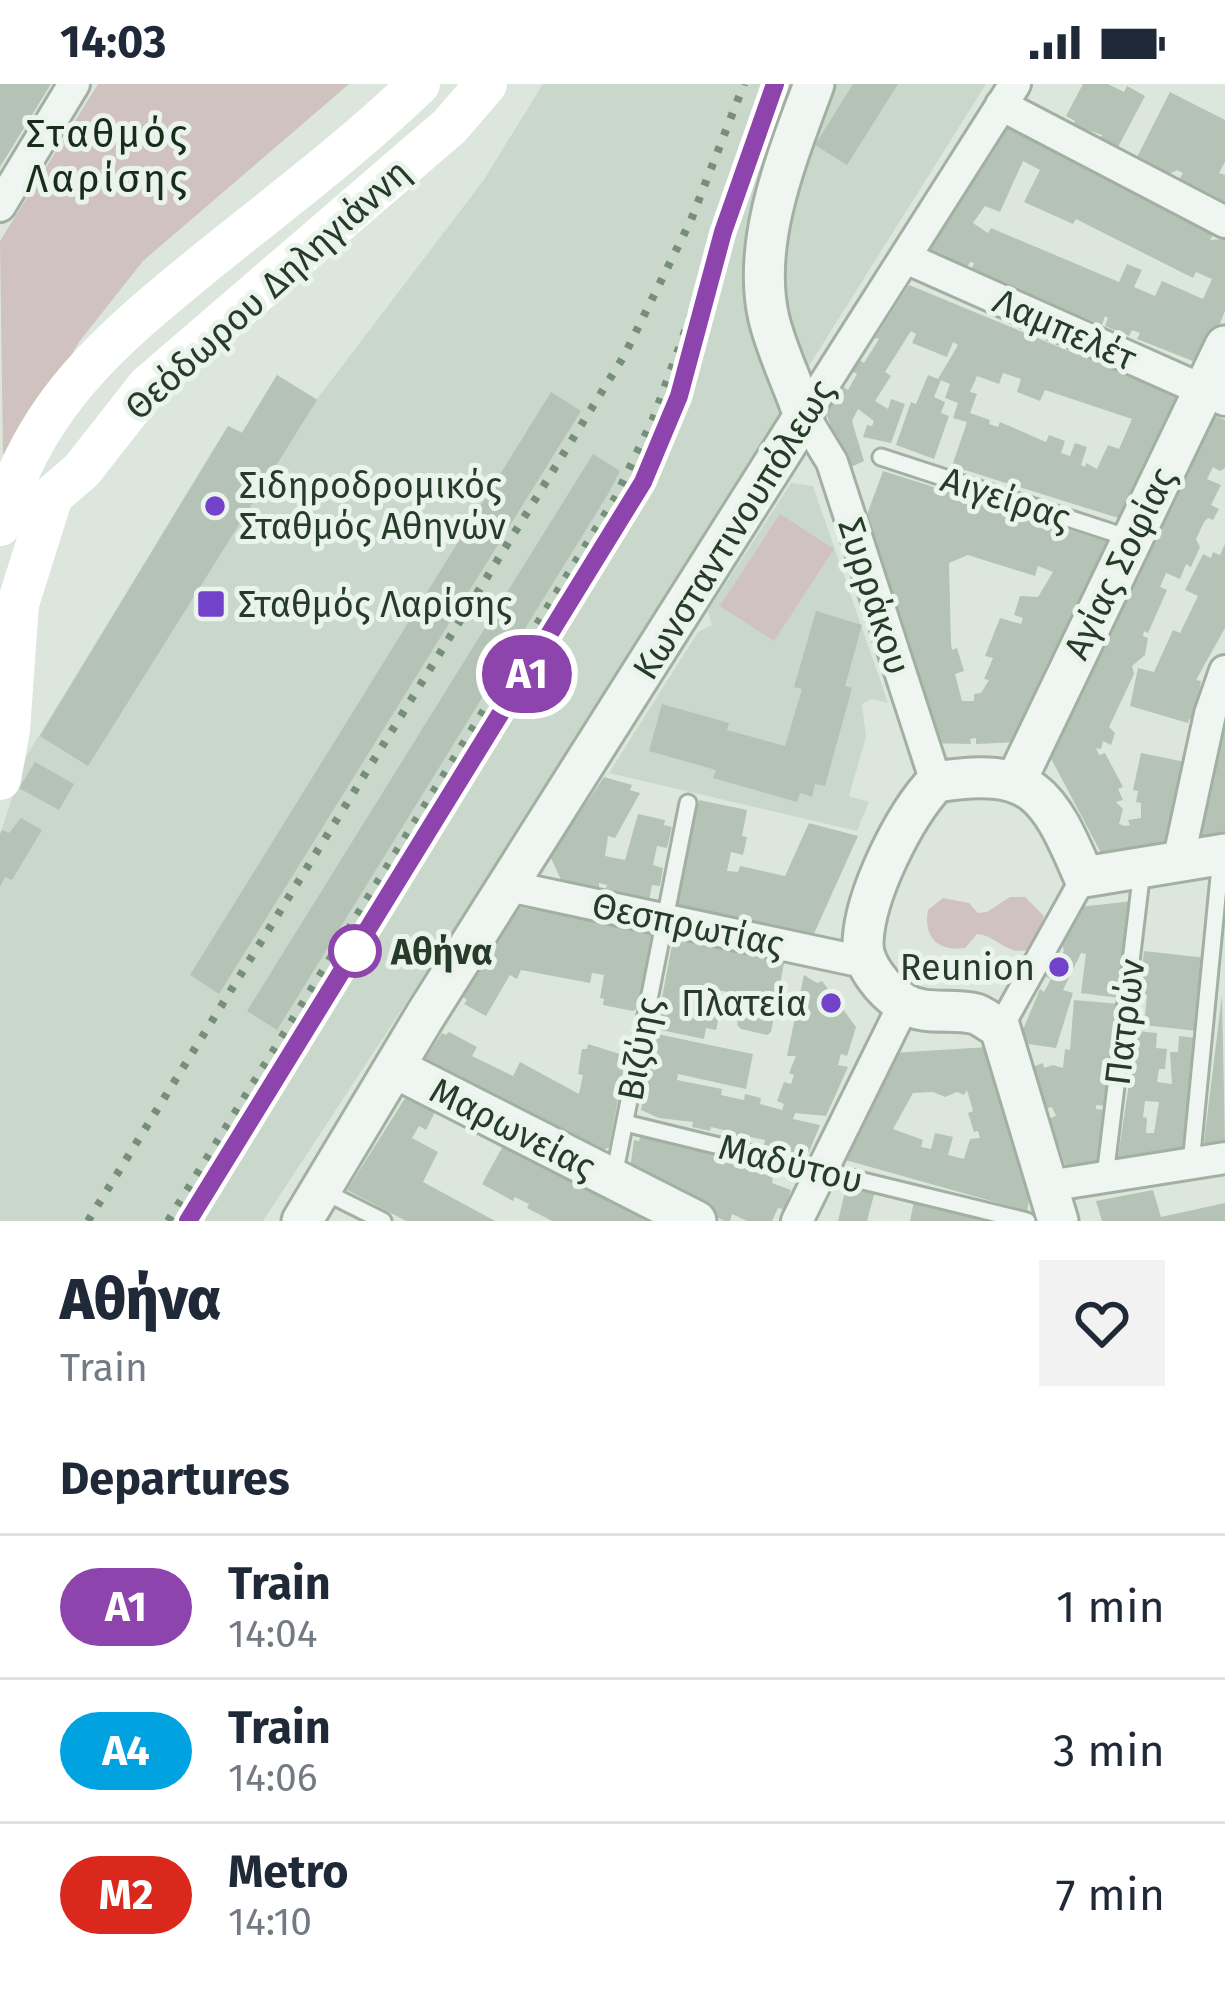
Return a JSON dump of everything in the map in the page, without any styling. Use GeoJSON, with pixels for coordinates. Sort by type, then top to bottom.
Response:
{"type":"FeatureCollection","features":[{"type":"Feature","properties":{"kind":"main road","name":"Θεόδωρου Δηληγιάννη"},"geometry":{"type":"LineString","coordinates":[[2,507],[32,445],[102,349],[419,84]]}},
{"type":"Feature","properties":{"kind":"main road","name":"Θεόδωρου Δηληγιάννη"},"geometry":{"type":"LineString","coordinates":[[0,779],[18,604],[52,496],[82,470],[148,386],[450,126],[486,84]]}},
{"type":"Feature","properties":{"kind":"main road"},"geometry":{"type":"LineString","coordinates":[[2,507],[52,496]]}},
{"type":"Feature","properties":{"kind":"street"},"geometry":{"type":"LineString","coordinates":[[2,199],[74,84]]}},
{"type":"Feature","properties":{"kind":"street"},"geometry":{"type":"LineString","coordinates":[[434,84],[450,126]]}},
{"type":"Feature","properties":{"kind":"street"},"geometry":{"type":"LineString","coordinates":[[804,416],[769,317],[765,285],[772,217],[814,84]]}},
{"type":"Feature","properties":{"kind":"street"},"geometry":{"type":"LineString","coordinates":[[1008,95],[1225,222]]}},
{"type":"Feature","properties":{"kind":"street","name":"Κωνσταντινουπόλεως"},"geometry":{"type":"LineString","coordinates":[[311,1205],[1008,95]]}},
{"type":"Feature","properties":{"kind":"street","name":"Λαμπελέτ"},"geometry":{"type":"LineString","coordinates":[[906,258],[1214,395]]}},
{"type":"Feature","properties":{"kind":"street","name":"Αγίας Σοφίας"},"geometry":{"type":"LineString","coordinates":[[1016,781],[1131,539],[1214,395],[1225,346]]}},
{"type":"Feature","properties":{"kind":"street","name":"Συρράκου"},"geometry":{"type":"LineString","coordinates":[[804,416],[832,462],[936,782]]}},
{"type":"Feature","properties":{"kind":"street","name":"Πατρών"},"geometry":{"type":"LineString","coordinates":[[1160,865],[1225,671]]}},
{"type":"Feature","properties":{"kind":"street"},"geometry":{"type":"LineString","coordinates":[[1000,1028],[979,1015],[936,1013],[904,1004],[868,963],[863,940],[878,885],[900,834],[936,782],[987,776],[1016,781],[1049,807],[1084,877]]}},
{"type":"Feature","properties":{"kind":"street"},"geometry":{"type":"LineString","coordinates":[[1084,877],[1223,855]]}},
{"type":"Feature","properties":{"kind":"street"},"geometry":{"type":"LineString","coordinates":[[1084,877],[1000,1028],[1048,1213],[1105,1177],[1225,1158]]}},
{"type":"Feature","properties":{"kind":"street","name":"Θεσπρωτίας"},"geometry":{"type":"LineString","coordinates":[[508,886],[868,963]]}},
{"type":"Feature","properties":{"kind":"street"},"geometry":{"type":"LineString","coordinates":[[797,1221],[904,1004]]}},
{"type":"Feature","properties":{"kind":"street","name":"Μαρωνείας"},"geometry":{"type":"LineString","coordinates":[[395,1068],[695,1221]]}},
{"type":"Feature","properties":{"kind":"lane","name":"Αιγείρας"},"geometry":{"type":"LineString","coordinates":[[880,457],[1131,539]]}},
{"type":"Feature","properties":{"kind":"lane","name":"Βιζύης"},"geometry":{"type":"LineString","coordinates":[[614,1179],[688,803]]}},
{"type":"Feature","properties":{"kind":"lane"},"geometry":{"type":"LineString","coordinates":[[1191,1164],[1223,855]]}},
{"type":"Feature","properties":{"kind":"lane","name":"Πατρών"},"geometry":{"type":"LineString","coordinates":[[1105,1177],[1160,865]]}},
{"type":"Feature","properties":{"kind":"lane","name":"Μαδύτου"},"geometry":{"type":"LineString","coordinates":[[625,1123],[821,1171],[1048,1213]]}},
{"type":"Feature","properties":{"kind":"lane"},"geometry":{"type":"LineString","coordinates":[[311,1205],[383,1221]]}},
{"type":"Feature","properties":{"kind":"shaded area"},"geometry":{"type":"Polygon","coordinates":[[[98,84],[349,84],[143,261],[79,342],[18,447],[3,454],[0,241],[98,84]]]}},
{"type":"Feature","properties":{"kind":"shaded area"},"geometry":{"type":"Polygon","coordinates":[[[543,84],[986,84],[471,904],[263,1221],[0,1221],[0,834],[26,757],[228,426],[242,432],[277,375],[317,399],[483,181],[543,84]]]}},
{"type":"Feature","properties":{"kind":"shaded area"},"geometry":{"type":"Polygon","coordinates":[[[791,483],[813,486],[888,703],[871,699],[862,704],[866,737],[849,796],[869,802],[857,831],[609,773],[698,632],[712,625],[708,611],[791,483]]]}},
{"type":"Feature","properties":{"kind":"shaded area"},"geometry":{"type":"Polygon","coordinates":[[[780,514],[834,549],[774,641],[720,606],[780,514]]]}},
{"type":"Feature","properties":{"kind":"shaded area"},"geometry":{"type":"Polygon","coordinates":[[[1010,897],[1025,897],[1044,916],[1034,947],[1018,951],[977,934],[965,948],[955,949],[940,945],[930,935],[928,910],[943,898],[969,903],[978,913],[1010,897]]]}},
{"type":"Feature","properties":{"kind":"building"},"geometry":{"type":"Polygon","coordinates":[[[0,84],[51,84],[0,167],[0,84]]]}},
{"type":"Feature","properties":{"kind":"building"},"geometry":{"type":"Polygon","coordinates":[[[853,84],[898,84],[847,165],[815,145],[853,84]]]}},
{"type":"Feature","properties":{"kind":"building"},"geometry":{"type":"Polygon","coordinates":[[[1083,84],[1108,84],[1124,92],[1127,86],[1145,96],[1117,149],[1099,139],[1102,135],[1073,125],[1075,121],[1066,116],[1083,84]]]}},
{"type":"Feature","properties":{"kind":"building"},"geometry":{"type":"Polygon","coordinates":[[[1170,92],[1225,120],[1225,162],[1219,173],[1225,175],[1225,203],[1178,182],[1183,173],[1177,170],[1167,175],[1136,159],[1170,92]]]}},
{"type":"Feature","properties":{"kind":"building"},"geometry":{"type":"Polygon","coordinates":[[[1003,125],[1215,232],[1210,240],[1225,239],[1225,311],[1203,365],[1137,339],[1140,333],[1132,330],[1129,336],[1105,326],[1105,316],[1102,325],[971,270],[974,263],[967,268],[929,251],[1003,125]],[[1023,161],[1000,212],[985,206],[973,223],[988,233],[991,228],[1119,282],[1127,264],[1142,270],[1134,287],[1155,296],[1162,281],[1203,299],[1212,279],[1196,272],[1193,278],[1076,219],[1073,224],[1024,202],[1040,170],[1023,161]]]}},
{"type":"Feature","properties":{"kind":"building"},"geometry":{"type":"Polygon","coordinates":[[[909,285],[1185,399],[1128,521],[952,466],[967,422],[953,418],[958,403],[945,398],[950,384],[938,379],[958,345],[953,342],[947,357],[912,343],[916,334],[911,331],[885,372],[891,376],[875,401],[888,409],[891,399],[905,404],[891,443],[863,437],[874,421],[858,409],[852,421],[864,461],[847,469],[826,413],[842,386],[848,390],[857,374],[852,371],[859,360],[864,363],[879,339],[875,338],[909,285]],[[1003,373],[999,384],[977,376],[970,392],[977,394],[970,413],[1046,442],[1049,435],[1065,441],[1061,453],[1070,456],[1075,443],[1087,447],[1081,465],[1085,467],[1086,463],[1097,469],[1108,445],[1119,449],[1132,419],[1045,390],[1040,401],[1017,392],[1021,379],[1003,373]]]}},
{"type":"Feature","properties":{"kind":"building","name":"Σιδηροδρομικός Σταθμός Αθηνών"},"geometry":{"type":"Polygon","coordinates":[[[277,375],[317,400],[88,766],[40,736],[228,426],[242,433],[277,375]]]}},
{"type":"Feature","properties":{"kind":"building"},"geometry":{"type":"Polygon","coordinates":[[[928,375],[941,380],[934,397],[945,402],[941,413],[949,416],[934,459],[896,445],[911,402],[916,404],[928,375]]]}},
{"type":"Feature","properties":{"kind":"building"},"geometry":{"type":"Polygon","coordinates":[[[551,392],[581,411],[219,994],[190,975],[551,392]]]}},
{"type":"Feature","properties":{"kind":"building"},"geometry":{"type":"Polygon","coordinates":[[[1209,413],[1225,420],[1225,468],[1213,467],[1207,479],[1221,485],[1211,505],[1219,509],[1213,520],[1204,522],[1191,567],[1186,564],[1180,579],[1166,573],[1160,587],[1167,590],[1148,633],[1144,631],[1148,638],[1145,655],[1132,666],[1134,674],[1109,727],[1115,733],[1111,745],[1103,741],[1101,749],[1096,748],[1099,755],[1105,753],[1123,787],[1118,789],[1123,800],[1116,802],[1123,809],[1119,824],[1126,826],[1128,820],[1141,818],[1138,791],[1133,790],[1141,753],[1185,762],[1172,809],[1166,858],[1108,866],[1046,749],[1209,413]]]}},
{"type":"Feature","properties":{"kind":"building"},"geometry":{"type":"Polygon","coordinates":[[[593,454],[620,471],[608,494],[277,1030],[247,1011],[593,454]]]}},
{"type":"Feature","properties":{"kind":"building"},"geometry":{"type":"Polygon","coordinates":[[[883,471],[1114,544],[1029,707],[1019,742],[976,744],[976,738],[970,739],[971,744],[930,743],[865,520],[883,471]],[[968,555],[949,563],[951,644],[952,650],[957,648],[964,671],[955,674],[962,701],[974,701],[974,694],[981,693],[989,680],[984,679],[993,658],[985,656],[1000,618],[1021,624],[1023,618],[1014,615],[1020,596],[1038,597],[1053,572],[1038,566],[1035,576],[968,555]]]}},
{"type":"Feature","properties":{"kind":"building"},"geometry":{"type":"Polygon","coordinates":[[[1225,544],[1225,628],[1196,680],[1201,681],[1194,720],[1188,723],[1130,706],[1138,668],[1154,672],[1173,630],[1180,633],[1198,596],[1185,590],[1203,554],[1220,555],[1225,544]]]}},
{"type":"Feature","properties":{"kind":"building"},"geometry":{"type":"Polygon","coordinates":[[[816,611],[862,625],[845,686],[852,688],[825,786],[815,784],[812,797],[800,793],[797,802],[713,778],[716,770],[649,751],[662,704],[729,723],[727,730],[785,746],[802,689],[794,687],[816,611]]]}},
{"type":"Feature","properties":{"kind":"building"},"geometry":{"type":"Polygon","coordinates":[[[1225,724],[1225,848],[1195,840],[1225,724]]]}},
{"type":"Feature","properties":{"kind":"building"},"geometry":{"type":"Polygon","coordinates":[[[35,762],[74,784],[59,810],[19,788],[35,762]]]}},
{"type":"Feature","properties":{"kind":"building"},"geometry":{"type":"Polygon","coordinates":[[[604,777],[632,785],[630,790],[640,793],[615,838],[608,836],[605,856],[625,860],[638,814],[665,820],[664,825],[672,827],[667,848],[657,846],[653,865],[663,868],[660,886],[652,885],[649,901],[605,892],[607,885],[599,883],[599,891],[563,884],[550,856],[604,777]]]}},
{"type":"Feature","properties":{"kind":"building"},"geometry":{"type":"Polygon","coordinates":[[[699,800],[747,810],[743,855],[731,852],[727,871],[738,872],[740,866],[785,876],[809,823],[858,836],[812,938],[676,908],[699,800]]]}},
{"type":"Feature","properties":{"kind":"building"},"geometry":{"type":"Polygon","coordinates":[[[21,818],[42,830],[12,880],[5,877],[0,887],[0,834],[2,830],[9,833],[21,818]]]}},
{"type":"Feature","properties":{"kind":"building"},"geometry":{"type":"Polygon","coordinates":[[[1133,901],[1119,998],[1081,993],[1086,954],[1081,953],[1063,990],[1073,993],[1056,1048],[1028,1044],[1022,1032],[1040,989],[1044,992],[1051,979],[1045,976],[1057,951],[1064,951],[1062,944],[1079,907],[1133,901]]]}},
{"type":"Feature","properties":{"kind":"building"},"geometry":{"type":"Polygon","coordinates":[[[517,907],[652,933],[637,1008],[603,1005],[604,975],[592,973],[590,983],[521,970],[517,979],[510,975],[486,1016],[464,1004],[463,997],[517,907]]]}},
{"type":"Feature","properties":{"kind":"building"},"geometry":{"type":"Polygon","coordinates":[[[673,940],[784,963],[771,1032],[741,1029],[737,1025],[742,995],[718,990],[717,996],[705,994],[702,1010],[697,1012],[719,1017],[716,1030],[706,1028],[704,1039],[656,1029],[673,940]]]}},
{"type":"Feature","properties":{"kind":"building"},"geometry":{"type":"Polygon","coordinates":[[[1144,951],[1207,958],[1197,1031],[1144,1025],[1147,995],[1139,995],[1144,951]]]}},
{"type":"Feature","properties":{"kind":"building"},"geometry":{"type":"Polygon","coordinates":[[[804,975],[822,981],[856,1027],[847,1056],[841,1054],[838,1065],[848,1067],[826,1116],[795,1113],[793,1119],[820,1125],[809,1152],[798,1149],[796,1154],[764,1145],[765,1140],[750,1137],[749,1141],[723,1134],[724,1130],[692,1127],[693,1122],[659,1118],[641,1110],[657,1034],[753,1054],[746,1089],[678,1074],[677,1080],[722,1089],[721,1095],[744,1100],[745,1094],[761,1098],[760,1104],[782,1110],[784,1104],[777,1101],[784,1082],[791,1084],[794,1075],[789,1073],[796,1056],[787,1056],[804,975]]]}},
{"type":"Feature","properties":{"kind":"building"},"geometry":{"type":"Polygon","coordinates":[[[1222,995],[1225,1146],[1208,1149],[1204,1142],[1222,995]]]}},
{"type":"Feature","properties":{"kind":"building"},"geometry":{"type":"Polygon","coordinates":[[[1074,1000],[1120,1004],[1107,1106],[1096,1105],[1106,1110],[1098,1167],[1092,1164],[1067,1172],[1045,1120],[1056,1116],[1052,1107],[1040,1110],[1030,1068],[1043,1063],[1044,1068],[1063,1068],[1065,1049],[1070,1050],[1074,1000]]]}},
{"type":"Feature","properties":{"kind":"building"},"geometry":{"type":"Polygon","coordinates":[[[1137,1031],[1157,1033],[1156,1048],[1167,1049],[1165,1069],[1159,1069],[1157,1082],[1172,1084],[1170,1052],[1178,1052],[1179,1036],[1196,1038],[1184,1154],[1117,1163],[1137,1031]],[[1145,1101],[1146,1133],[1154,1133],[1159,1102],[1145,1101]]]}},
{"type":"Feature","properties":{"kind":"building"},"geometry":{"type":"Polygon","coordinates":[[[442,1033],[477,1047],[472,1056],[513,1076],[520,1062],[579,1094],[582,1049],[588,1044],[626,1056],[609,1147],[594,1156],[421,1065],[442,1033]]]}},
{"type":"Feature","properties":{"kind":"building"},"geometry":{"type":"Polygon","coordinates":[[[989,1047],[1033,1178],[1027,1211],[842,1159],[891,1053],[989,1047]],[[967,1090],[964,1095],[957,1092],[945,1097],[913,1093],[893,1129],[923,1140],[921,1147],[931,1149],[935,1133],[953,1137],[948,1155],[964,1159],[970,1139],[980,1138],[968,1113],[973,1111],[967,1090]]]}},
{"type":"Feature","properties":{"kind":"building"},"geometry":{"type":"Polygon","coordinates":[[[409,1092],[432,1103],[428,1109],[435,1112],[426,1130],[419,1126],[412,1138],[438,1152],[423,1182],[495,1221],[406,1221],[347,1190],[409,1092]]]}},
{"type":"Feature","properties":{"kind":"building"},"geometry":{"type":"Polygon","coordinates":[[[642,1133],[750,1162],[747,1169],[773,1177],[772,1183],[791,1190],[784,1209],[778,1208],[772,1221],[747,1221],[732,1214],[725,1221],[683,1202],[630,1170],[634,1140],[639,1141],[642,1133]]]}},
{"type":"Feature","properties":{"kind":"building"},"geometry":{"type":"Polygon","coordinates":[[[504,1144],[658,1221],[552,1221],[527,1208],[529,1204],[482,1184],[504,1144]]]}},
{"type":"Feature","properties":{"kind":"building"},"geometry":{"type":"Polygon","coordinates":[[[847,1183],[875,1191],[867,1221],[838,1221],[847,1183]]]}},
{"type":"Feature","properties":{"kind":"building"},"geometry":{"type":"Polygon","coordinates":[[[1153,1190],[1161,1217],[1225,1203],[1225,1221],[1102,1221],[1096,1201],[1153,1190]]]}},
{"type":"Feature","properties":{"kind":"building"},"geometry":{"type":"Polygon","coordinates":[[[914,1201],[991,1219],[910,1221],[914,1201]]]}},
{"type":"Feature","properties":{"kind":"railway"},"geometry":{"type":"LineString","coordinates":[[88,1221],[624,356],[691,220],[744,84]]}},
{"type":"Feature","properties":{"kind":"railway"},"geometry":{"type":"LineString","coordinates":[[168,1221],[615,498],[653,419],[775,84]]}},
{"type":"Feature","properties":{"kind":"train","name":"A1"},"geometry":{"type":"LineString","coordinates":[[188,1221],[643,482],[679,396],[723,232],[775,84]]}},
{"type":"Feature","properties":{"kind":"place","name":"Σιδηροδρομικός Σταθμός Αθηνών"},"geometry":{"type":"Point","coordinates":[215,506]}},
{"type":"Feature","properties":{"kind":"place","name":"Σταθμός Λαρίσης"},"geometry":{"type":"Point","coordinates":[211,604]}},
{"type":"Feature","properties":{"kind":"place","name":"Αθήνα"},"geometry":{"type":"Point","coordinates":[355,951]}},
{"type":"Feature","properties":{"kind":"place","name":"Reunion"},"geometry":{"type":"Point","coordinates":[1059,967]}},
{"type":"Feature","properties":{"kind":"place","name":"Πλατεία"},"geometry":{"type":"Point","coordinates":[831,1003]}},
{"type":"Feature","properties":{"kind":"district","name":"Σταθμός Λαρίσης"},"geometry":{"type":"Point","coordinates":[108,156]}}]}
